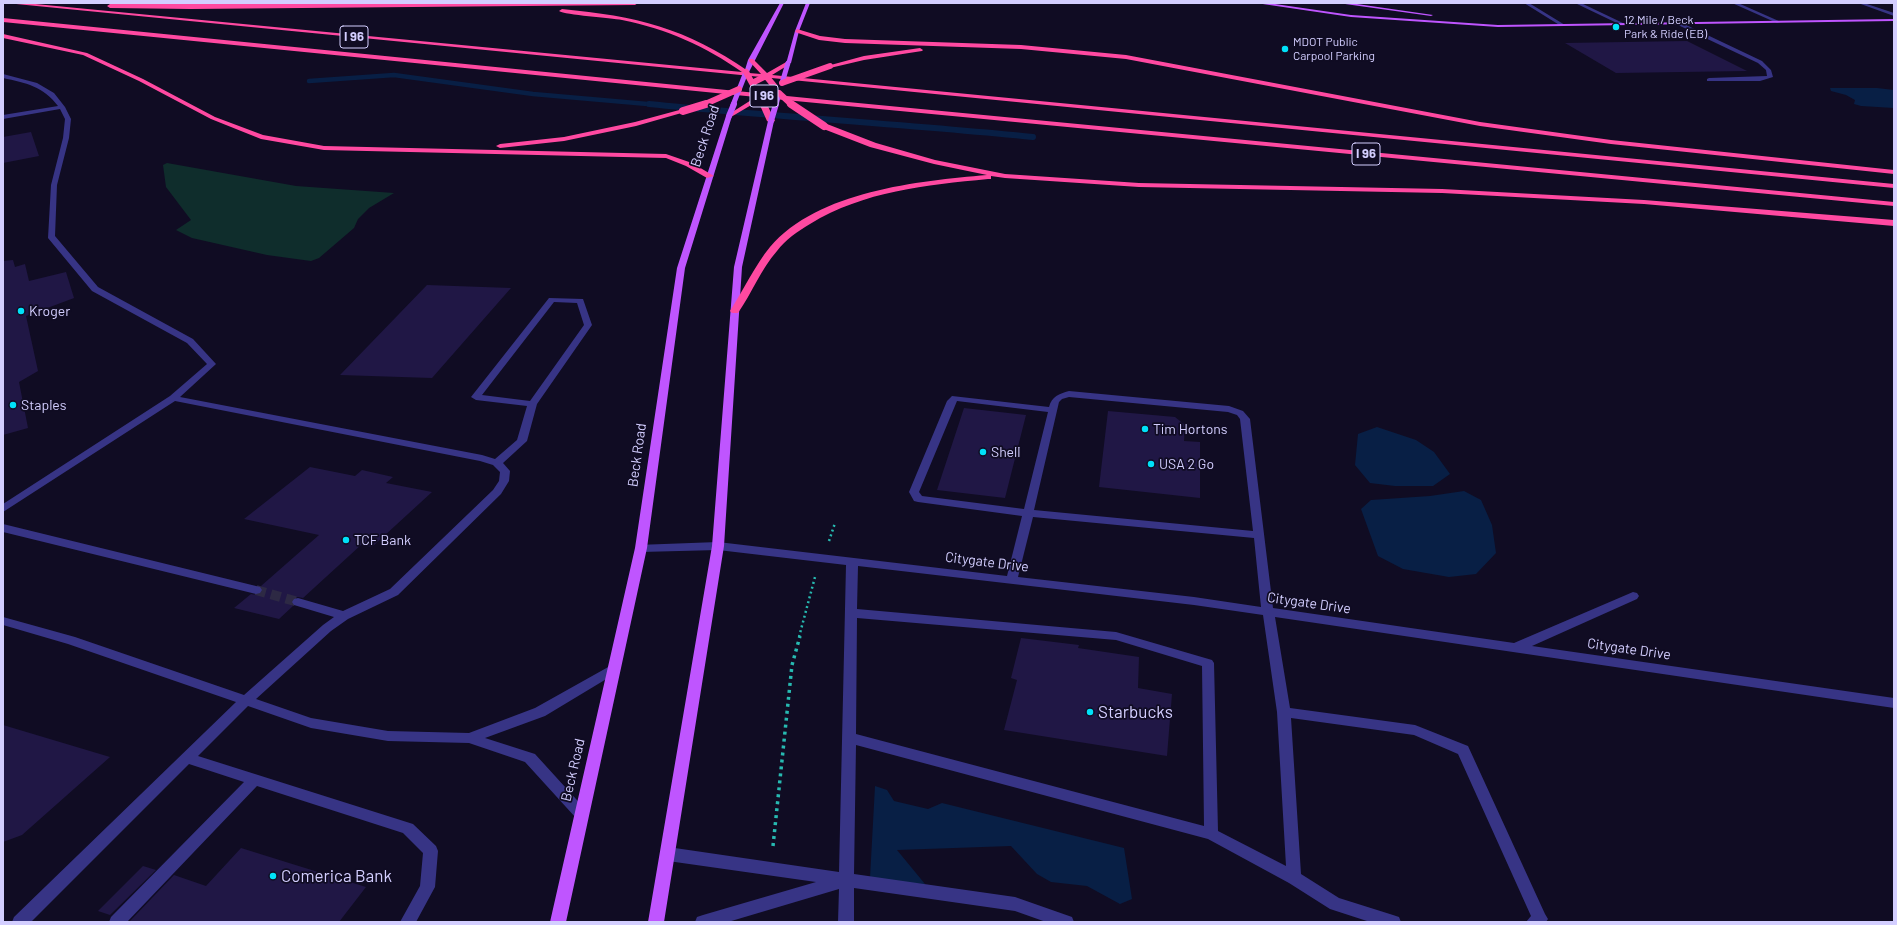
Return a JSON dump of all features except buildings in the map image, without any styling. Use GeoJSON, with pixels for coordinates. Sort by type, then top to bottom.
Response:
{"type":"FeatureCollection","features":[{"type":"Feature","properties":{"kind":"highway","name":"I 96"},"geometry":{"type":"LineString","coordinates":[[9,3],[1894,186]]}},
{"type":"Feature","properties":{"kind":"highway"},"geometry":{"type":"LineString","coordinates":[[61,3],[191,7],[635,3]]}},
{"type":"Feature","properties":{"kind":"highway"},"geometry":{"type":"LineString","coordinates":[[433,6],[528,8],[575,12],[626,20],[666,29],[695,41],[725,57],[746,72],[771,121]]}},
{"type":"Feature","properties":{"kind":"highway","name":"I 96"},"geometry":{"type":"LineString","coordinates":[[3,20],[837,103],[1894,204]]}},
{"type":"Feature","properties":{"kind":"highway"},"geometry":{"type":"LineString","coordinates":[[797,31],[819,38],[844,41],[1021,46],[1078,50],[1126,57],[1480,124],[1611,142],[1894,172]]}},
{"type":"Feature","properties":{"kind":"highway"},"geometry":{"type":"LineString","coordinates":[[3,36],[85,54],[141,80],[213,118],[261,137],[324,148],[401,152],[659,155],[679,159],[693,165],[710,176]]}},
{"type":"Feature","properties":{"kind":"highway"},"geometry":{"type":"LineString","coordinates":[[729,116],[760,97],[777,90],[782,83],[830,66],[864,58],[916,50],[965,46],[1021,46]]}},
{"type":"Feature","properties":{"kind":"highway"},"geometry":{"type":"LineString","coordinates":[[751,60],[777,90],[797,109],[824,126],[873,145],[934,162],[1005,176],[1139,185],[1442,191],[1644,202],[1894,223]]}},
{"type":"Feature","properties":{"kind":"highway"},"geometry":{"type":"LineString","coordinates":[[401,152],[491,147],[564,139],[636,124],[711,102],[766,76],[788,63]]}},
{"type":"Feature","properties":{"kind":"highway"},"geometry":{"type":"LineString","coordinates":[[735,311],[774,247],[810,220],[845,202],[887,190],[920,184],[1005,176]]}},
{"type":"Feature","properties":{"kind":"main road","name":"Beck Road"},"geometry":{"type":"LineString","coordinates":[[558,922],[581,814],[642,548],[676,294],[681,268],[739,89],[751,60],[782,3]]}},
{"type":"Feature","properties":{"kind":"main road"},"geometry":{"type":"LineString","coordinates":[[782,83],[797,31],[808,3]]}},
{"type":"Feature","properties":{"kind":"main road"},"geometry":{"type":"LineString","coordinates":[[1258,3],[1351,16],[1498,26],[1894,20]]}},
{"type":"Feature","properties":{"kind":"main road"},"geometry":{"type":"LineString","coordinates":[[1340,3],[1444,17],[1563,25]]}},
{"type":"Feature","properties":{"kind":"main road"},"geometry":{"type":"LineString","coordinates":[[1351,16],[1349,11],[1364,7]]}},
{"type":"Feature","properties":{"kind":"main road"},"geometry":{"type":"LineString","coordinates":[[656,922],[718,546],[738,267],[777,90]]}},
{"type":"Feature","properties":{"kind":"street"},"geometry":{"type":"LineString","coordinates":[[1526,3],[1563,25]]}},
{"type":"Feature","properties":{"kind":"street"},"geometry":{"type":"LineString","coordinates":[[1577,3],[1623,24]]}},
{"type":"Feature","properties":{"kind":"street"},"geometry":{"type":"LineString","coordinates":[[1734,3],[1779,22]]}},
{"type":"Feature","properties":{"kind":"street"},"geometry":{"type":"LineString","coordinates":[[1860,3],[1894,14]]}},
{"type":"Feature","properties":{"kind":"street"},"geometry":{"type":"LineString","coordinates":[[1680,24],[1760,62],[1768,70],[1770,77],[1760,79],[1709,80]]}},
{"type":"Feature","properties":{"kind":"street"},"geometry":{"type":"LineString","coordinates":[[3,76],[35,84],[52,94],[62,107],[68,119],[66,138],[54,185],[51,236],[95,289],[190,341],[212,364],[173,398],[3,509]]}},
{"type":"Feature","properties":{"kind":"street"},"geometry":{"type":"LineString","coordinates":[[3,117],[62,107]]}},
{"type":"Feature","properties":{"kind":"street"},"geometry":{"type":"LineString","coordinates":[[497,463],[522,441],[532,404],[588,325],[580,301],[552,300],[476,397],[532,404]]}},
{"type":"Feature","properties":{"kind":"street"},"geometry":{"type":"LineString","coordinates":[[1012,580],[1052,410],[1055,401],[1059,397],[1069,394],[1229,409],[1240,414],[1245,419],[1268,612],[1284,712],[1294,878]]}},
{"type":"Feature","properties":{"kind":"street"},"geometry":{"type":"LineString","coordinates":[[20,922],[245,701],[327,628],[344,616],[394,592],[497,492],[504,481],[505,471],[497,463],[482,458],[173,398]]}},
{"type":"Feature","properties":{"kind":"street"},"geometry":{"type":"LineString","coordinates":[[1052,410],[955,398],[952,401],[914,492],[918,500],[1028,513],[1259,536]]}},
{"type":"Feature","properties":{"kind":"street"},"geometry":{"type":"LineString","coordinates":[[3,528],[256,590]]}},
{"type":"Feature","properties":{"kind":"street","name":"Citygate Drive"},"geometry":{"type":"LineString","coordinates":[[642,548],[718,546],[1194,601],[1894,703]]}},
{"type":"Feature","properties":{"kind":"street"},"geometry":{"type":"LineString","coordinates":[[846,922],[852,561]]}},
{"type":"Feature","properties":{"kind":"street"},"geometry":{"type":"LineString","coordinates":[[1515,648],[1633,596]]}},
{"type":"Feature","properties":{"kind":"street"},"geometry":{"type":"LineString","coordinates":[[298,602],[344,616]]}},
{"type":"Feature","properties":{"kind":"street"},"geometry":{"type":"LineString","coordinates":[[852,613],[1116,636],[1208,663],[1211,834]]}},
{"type":"Feature","properties":{"kind":"street"},"geometry":{"type":"LineString","coordinates":[[3,621],[72,640],[311,723],[388,736],[469,738],[530,758],[581,814]]}},
{"type":"Feature","properties":{"kind":"street"},"geometry":{"type":"LineString","coordinates":[[469,738],[540,712],[614,669]]}},
{"type":"Feature","properties":{"kind":"street"},"geometry":{"type":"LineString","coordinates":[[1284,712],[1415,730],[1463,750],[1540,919],[1534,922]]}},
{"type":"Feature","properties":{"kind":"street"},"geometry":{"type":"LineString","coordinates":[[850,738],[1211,834],[1294,878],[1335,904],[1393,922]]}},
{"type":"Feature","properties":{"kind":"street"},"geometry":{"type":"LineString","coordinates":[[187,758],[408,828],[430,852],[427,887],[408,922]]}},
{"type":"Feature","properties":{"kind":"street"},"geometry":{"type":"LineString","coordinates":[[117,922],[255,779]]}},
{"type":"Feature","properties":{"kind":"street"},"geometry":{"type":"LineString","coordinates":[[668,854],[1015,904],[1066,922]]}},
{"type":"Feature","properties":{"kind":"street"},"geometry":{"type":"LineString","coordinates":[[703,922],[847,880]]}},
{"type":"Feature","properties":{"kind":"path"},"geometry":{"type":"LineString","coordinates":[[770,869],[792,665],[812,586],[835,523]]}},
{"type":"Feature","properties":{"kind":"green space"},"geometry":{"type":"Polygon","coordinates":[[[167,163],[296,186],[394,193],[369,208],[358,219],[354,228],[319,258],[311,261],[267,255],[192,238],[176,230],[191,220],[166,187],[163,165],[167,163]]]}},
{"type":"Feature","properties":{"kind":"water"},"geometry":{"type":"Polygon","coordinates":[[[1830,88],[1877,88],[1894,90],[1894,108],[1861,106],[1854,104],[1855,100],[1846,95],[1831,91],[1830,88]]]}},
{"type":"Feature","properties":{"kind":"water"},"geometry":{"type":"Polygon","coordinates":[[[1377,427],[1416,440],[1434,452],[1450,474],[1433,486],[1395,486],[1370,483],[1355,465],[1358,434],[1377,427]]]}},
{"type":"Feature","properties":{"kind":"water"},"geometry":{"type":"Polygon","coordinates":[[[1464,491],[1481,500],[1492,525],[1496,553],[1476,574],[1449,577],[1403,569],[1378,556],[1361,509],[1371,500],[1430,496],[1464,491]]]}},
{"type":"Feature","properties":{"kind":"water"},"geometry":{"type":"Polygon","coordinates":[[[875,786],[887,790],[894,801],[928,809],[942,803],[1124,848],[1132,899],[1120,904],[1087,886],[1051,882],[1037,874],[1011,846],[897,850],[925,884],[875,882],[870,878],[875,786]]]}},
{"type":"Feature","properties":{"kind":"waterway"},"geometry":{"type":"LineString","coordinates":[[309,81],[394,75],[533,94],[659,105]]}},
{"type":"Feature","properties":{"kind":"waterway"},"geometry":{"type":"LineString","coordinates":[[649,104],[1033,137]]}},
{"type":"Feature","properties":{"kind":"tunnel"},"geometry":{"type":"LineString","coordinates":[[256,590],[298,602]]}},
{"type":"Feature","properties":{"kind":"place","name":"12 Mile / Beck Park & Ride (EB)"},"geometry":{"type":"Point","coordinates":[1616,27]}},
{"type":"Feature","properties":{"kind":"place","name":"MDOT Public Carpool Parking"},"geometry":{"type":"Point","coordinates":[1285,49]}},
{"type":"Feature","properties":{"kind":"place","name":"Kroger"},"geometry":{"type":"Point","coordinates":[21,311]}},
{"type":"Feature","properties":{"kind":"place","name":"Staples"},"geometry":{"type":"Point","coordinates":[13,405]}},
{"type":"Feature","properties":{"kind":"place","name":"Tim Hortons"},"geometry":{"type":"Point","coordinates":[1145,429]}},
{"type":"Feature","properties":{"kind":"place","name":"Shell"},"geometry":{"type":"Point","coordinates":[983,452]}},
{"type":"Feature","properties":{"kind":"place","name":"USA 2 Go"},"geometry":{"type":"Point","coordinates":[1151,464]}},
{"type":"Feature","properties":{"kind":"place","name":"TCF Bank"},"geometry":{"type":"Point","coordinates":[346,540]}},
{"type":"Feature","properties":{"kind":"place","name":"Starbucks"},"geometry":{"type":"Point","coordinates":[1090,712]}},
{"type":"Feature","properties":{"kind":"place","name":"Comerica Bank"},"geometry":{"type":"Point","coordinates":[273,876]}}]}
